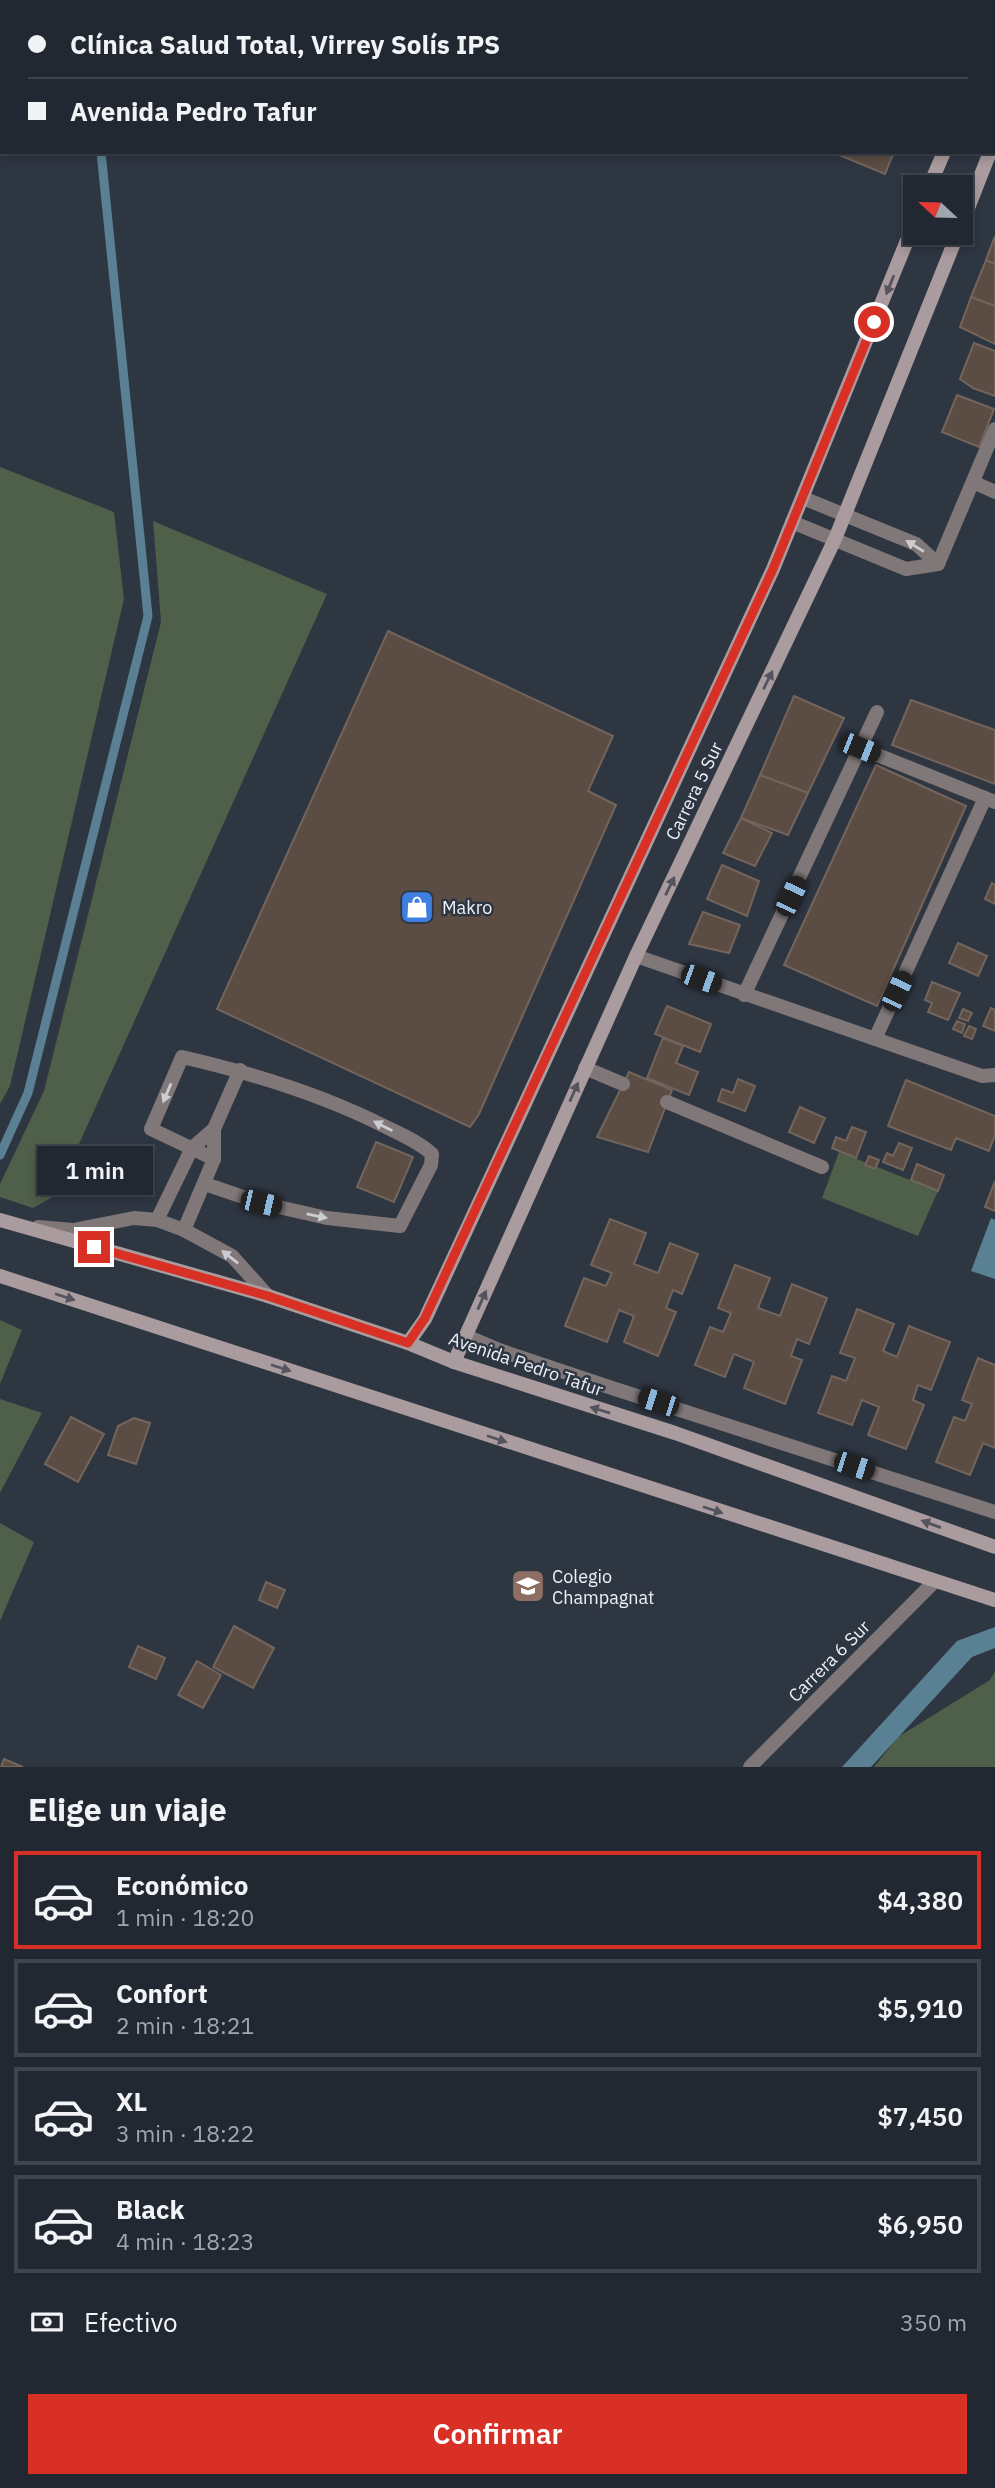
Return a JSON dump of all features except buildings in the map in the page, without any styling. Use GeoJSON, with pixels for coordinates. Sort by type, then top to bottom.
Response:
{"type":"FeatureCollection","features":[{"type":"Feature","properties":{"kind":"street"},"geometry":{"type":"LineString","coordinates":[[934,175],[943,154]]}},
{"type":"Feature","properties":{"kind":"street"},"geometry":{"type":"LineString","coordinates":[[973,195],[989,154]]}},
{"type":"Feature","properties":{"kind":"street","name":"Carrera 5 Sur"},"geometry":{"type":"LineString","coordinates":[[408,1343],[425,1318],[761,594],[803,498],[905,245]]}},
{"type":"Feature","properties":{"kind":"street","name":"Carrera 5 Sur"},"geometry":{"type":"LineString","coordinates":[[454,1362],[636,956],[846,515],[953,245]]}},
{"type":"Feature","properties":{"kind":"street"},"geometry":{"type":"LineString","coordinates":[[938,564],[995,429]]}},
{"type":"Feature","properties":{"kind":"street"},"geometry":{"type":"LineString","coordinates":[[973,482],[995,492]]}},
{"type":"Feature","properties":{"kind":"street"},"geometry":{"type":"LineString","coordinates":[[803,498],[916,544],[938,564]]}},
{"type":"Feature","properties":{"kind":"street"},"geometry":{"type":"LineString","coordinates":[[792,522],[906,569],[938,564]]}},
{"type":"Feature","properties":{"kind":"street"},"geometry":{"type":"LineString","coordinates":[[744,995],[877,712]]}},
{"type":"Feature","properties":{"kind":"street"},"geometry":{"type":"LineString","coordinates":[[860,748],[990,800],[875,1040]]}},
{"type":"Feature","properties":{"kind":"street"},"geometry":{"type":"LineString","coordinates":[[636,956],[982,1076],[995,1075]]}},
{"type":"Feature","properties":{"kind":"street"},"geometry":{"type":"LineString","coordinates":[[205,1184],[261,1203],[327,1218],[400,1226],[431,1165],[432,1154],[424,1146],[367,1117],[311,1093],[240,1070],[182,1057],[151,1129],[214,1159]]}},
{"type":"Feature","properties":{"kind":"street"},"geometry":{"type":"LineString","coordinates":[[585,1068],[623,1084]]}},
{"type":"Feature","properties":{"kind":"street"},"geometry":{"type":"LineString","coordinates":[[184,1230],[214,1159],[214,1129],[240,1070]]}},
{"type":"Feature","properties":{"kind":"street"},"geometry":{"type":"LineString","coordinates":[[667,1102],[822,1167]]}},
{"type":"Feature","properties":{"kind":"street"},"geometry":{"type":"LineString","coordinates":[[157,1220],[192,1148],[214,1129]]}},
{"type":"Feature","properties":{"kind":"street"},"geometry":{"type":"LineString","coordinates":[[20,1226],[73,1230],[134,1218],[157,1220],[184,1230],[232,1256],[268,1296]]}},
{"type":"Feature","properties":{"kind":"street","name":"Avenida Pedro Tafur"},"geometry":{"type":"LineString","coordinates":[[0,1220],[268,1296],[408,1343],[454,1362],[675,1433],[995,1546]]}},
{"type":"Feature","properties":{"kind":"street"},"geometry":{"type":"LineString","coordinates":[[0,1276],[995,1600]]}},
{"type":"Feature","properties":{"kind":"street"},"geometry":{"type":"LineString","coordinates":[[466,1336],[499,1350],[995,1512]]}},
{"type":"Feature","properties":{"kind":"street"},"geometry":{"type":"LineString","coordinates":[[675,1433],[681,1410]]}},
{"type":"Feature","properties":{"kind":"street","name":"Carrera 6 Sur"},"geometry":{"type":"LineString","coordinates":[[750,1767],[934,1581]]}},
{"type":"Feature","properties":{"kind":"green space"},"geometry":{"type":"Polygon","coordinates":[[[0,467],[114,512],[124,599],[10,1086],[0,1104],[0,467]]]}},
{"type":"Feature","properties":{"kind":"green space"},"geometry":{"type":"Polygon","coordinates":[[[153,521],[327,594],[56,1195],[33,1208],[0,1197],[0,1184],[44,1091],[161,622],[153,521]]]}},
{"type":"Feature","properties":{"kind":"green space"},"geometry":{"type":"Polygon","coordinates":[[[839,1152],[938,1191],[918,1236],[822,1198],[839,1152]]]}},
{"type":"Feature","properties":{"kind":"green space"},"geometry":{"type":"Polygon","coordinates":[[[0,1320],[22,1330],[0,1384],[0,1320]]]}},
{"type":"Feature","properties":{"kind":"green space"},"geometry":{"type":"Polygon","coordinates":[[[0,1399],[42,1413],[0,1493],[0,1399]]]}},
{"type":"Feature","properties":{"kind":"green space"},"geometry":{"type":"Polygon","coordinates":[[[0,1523],[34,1542],[0,1621],[0,1523]]]}},
{"type":"Feature","properties":{"kind":"green space"},"geometry":{"type":"Polygon","coordinates":[[[995,1671],[995,1767],[874,1767],[898,1737],[990,1680],[995,1671]]]}},
{"type":"Feature","properties":{"kind":"water"},"geometry":{"type":"Polygon","coordinates":[[[991,1218],[995,1220],[995,1279],[971,1271],[991,1218]]]}},
{"type":"Feature","properties":{"kind":"water"},"geometry":{"type":"Polygon","coordinates":[[[995,1627],[995,1648],[972,1657],[871,1767],[842,1767],[957,1641],[995,1627]]]}},
{"type":"Feature","properties":{"kind":"waterway"},"geometry":{"type":"LineString","coordinates":[[0,1155],[28,1093],[148,616],[101,154]]}},
{"type":"Feature","properties":{"kind":"place","name":"Makro"},"geometry":{"type":"Point","coordinates":[417,907]}},
{"type":"Feature","properties":{"kind":"place","name":"Colegio Champagnat"},"geometry":{"type":"Point","coordinates":[528,1586]}},
{"type":"Feature","properties":{"kind":"route"},"geometry":{"type":"LineString","coordinates":[[94,1247],[268,1296],[408,1343],[425,1318],[773,569],[874,322]]}}]}
